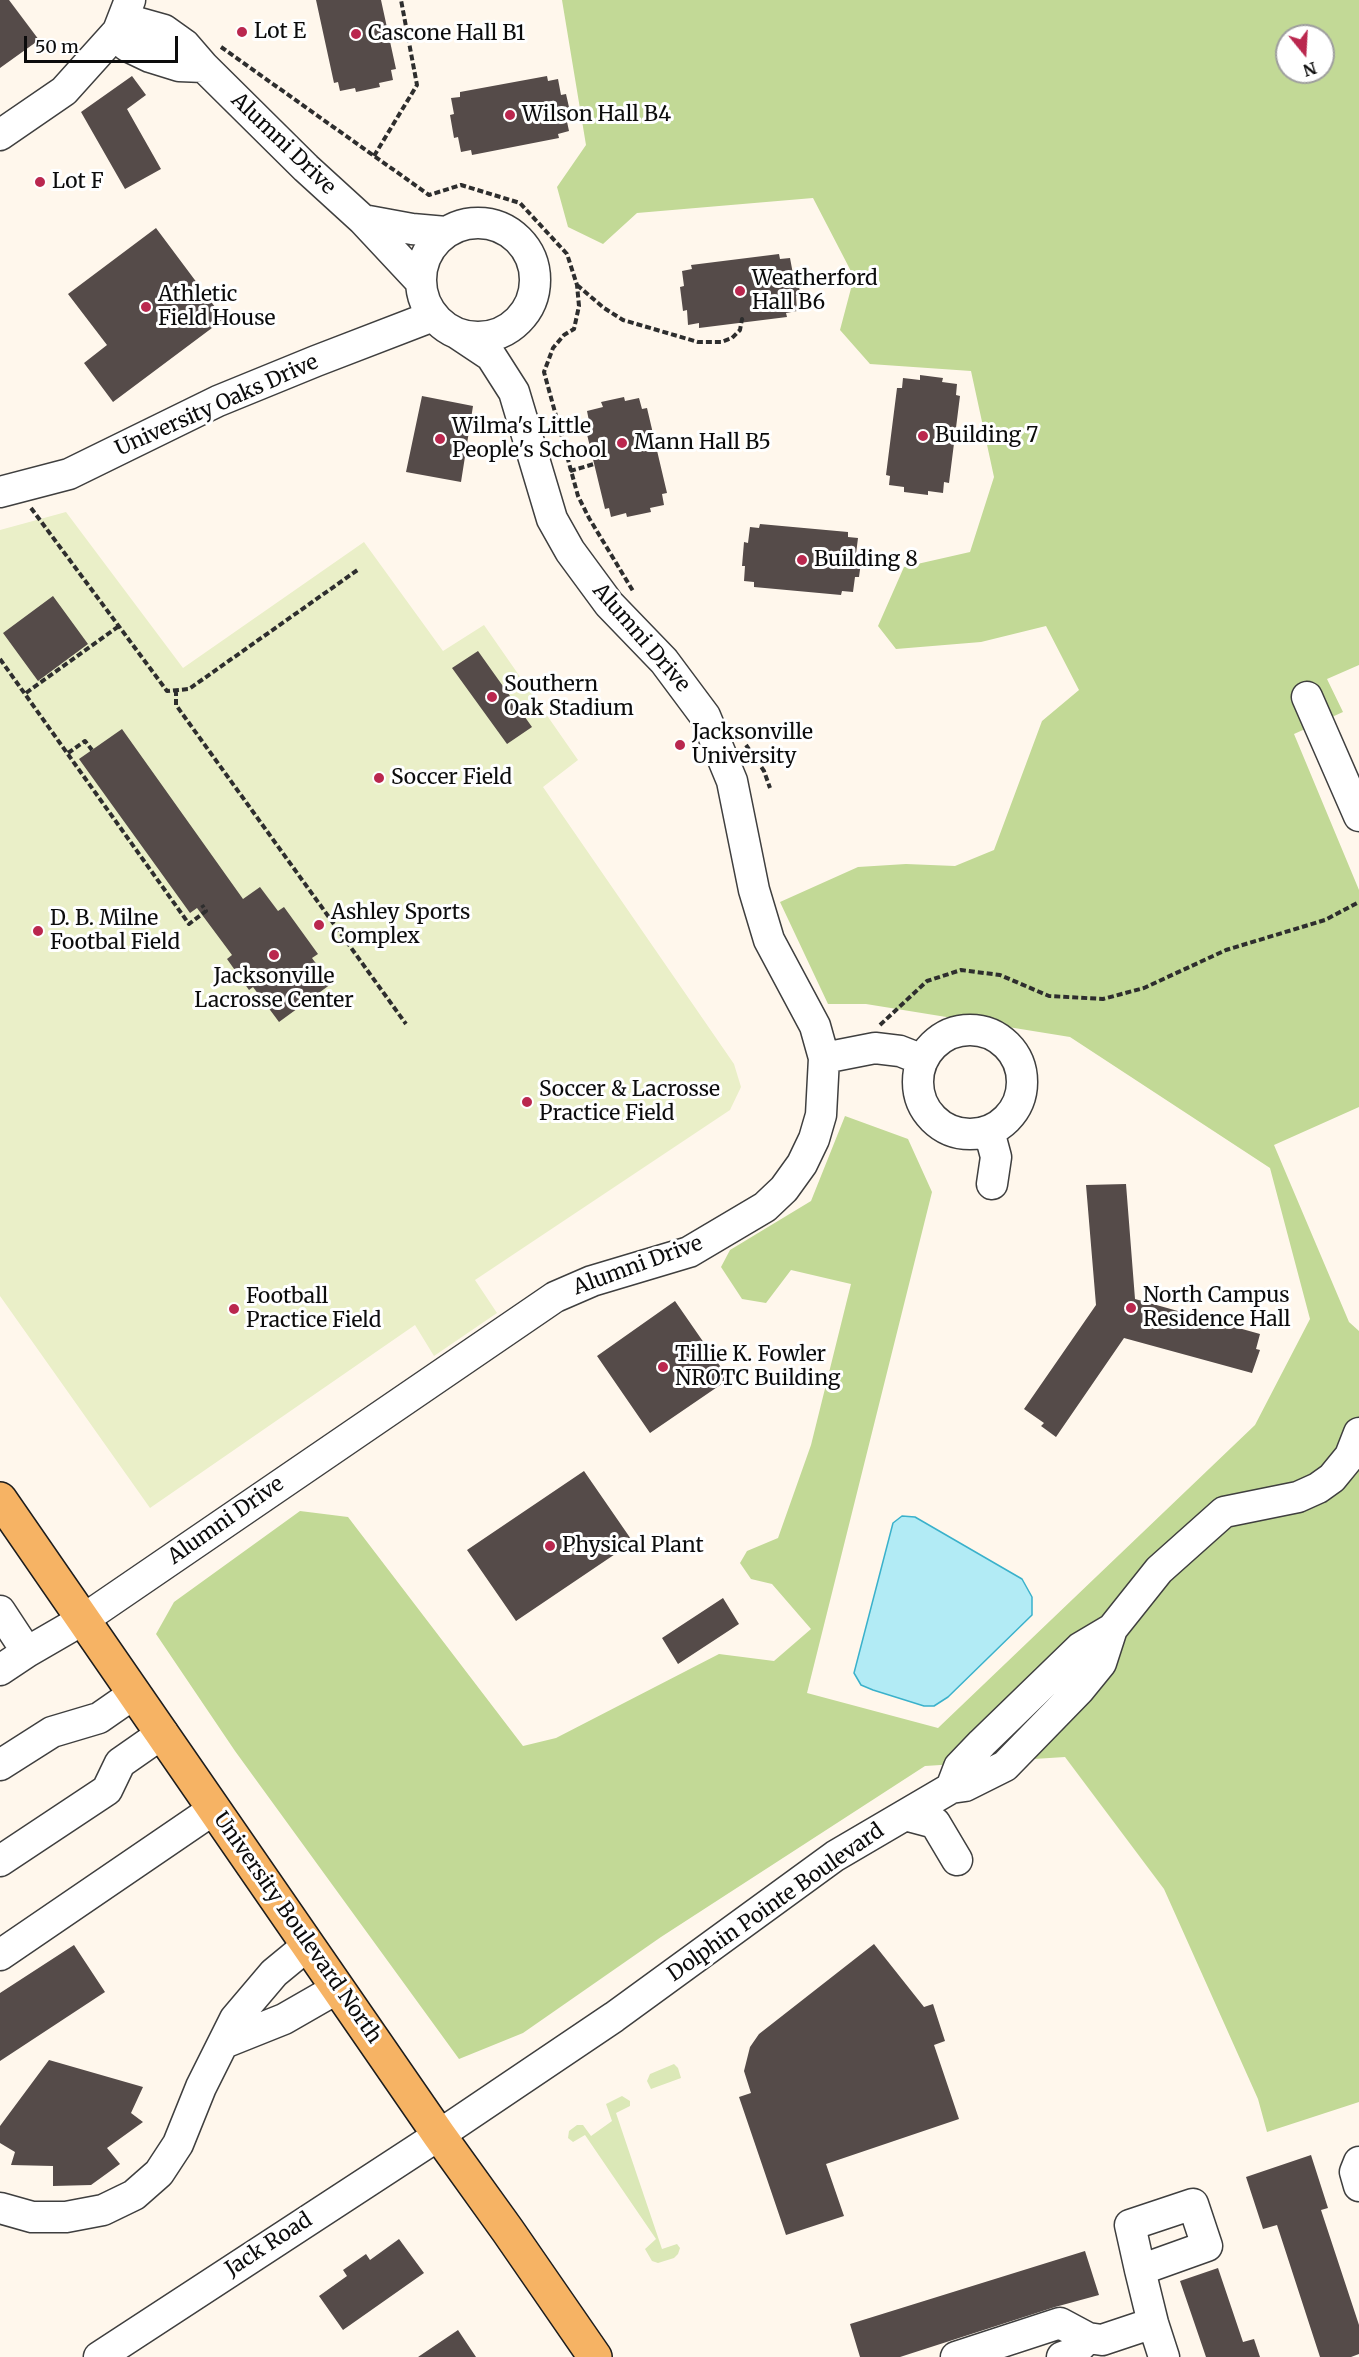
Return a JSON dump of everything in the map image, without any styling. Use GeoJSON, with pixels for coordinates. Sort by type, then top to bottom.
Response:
{"type":"FeatureCollection","features":[{"type":"Feature","properties":{"kind":"main road","name":"University Boulevard North"},"geometry":{"type":"LineString","coordinates":[[0,1499],[595,2357]]}},
{"type":"Feature","properties":{"kind":"street"},"geometry":{"type":"LineString","coordinates":[[0,135],[64,91],[118,31],[130,0]]}},
{"type":"Feature","properties":{"kind":"street","name":"Alumni Drive"},"geometry":{"type":"LineString","coordinates":[[118,31],[139,23],[164,30],[185,45],[208,54],[306,168],[363,219],[420,281]]}},
{"type":"Feature","properties":{"kind":"street"},"geometry":{"type":"LineString","coordinates":[[363,219],[412,229],[446,232]]}},
{"type":"Feature","properties":{"kind":"street"},"geometry":{"type":"LineString","coordinates":[[481,222],[499,226],[527,249],[534,266],[535,285],[530,303],[520,318],[506,329],[490,336],[473,337],[458,334],[444,327],[433,316],[424,299],[420,281],[423,262],[430,246],[446,232],[462,224],[481,222]]}},
{"type":"Feature","properties":{"kind":"street","name":"University Oaks Drive"},"geometry":{"type":"LineString","coordinates":[[8,490],[69,474],[218,401],[316,360],[433,316]]}},
{"type":"Feature","properties":{"kind":"street","name":"Alumni Drive"},"geometry":{"type":"LineString","coordinates":[[514,392],[520,318]]}},
{"type":"Feature","properties":{"kind":"street","name":"Alumni Drive"},"geometry":{"type":"LineString","coordinates":[[0,1670],[84,1619],[555,1297],[592,1281],[689,1252],[765,1207],[784,1189],[802,1164],[814,1139],[821,1115],[824,1058],[815,1026],[769,939],[754,890],[732,781],[705,716],[663,661],[609,604],[570,551],[552,519],[514,392],[491,356],[458,334]]}},
{"type":"Feature","properties":{"kind":"street"},"geometry":{"type":"LineString","coordinates":[[1307,697],[1359,816]]}},
{"type":"Feature","properties":{"kind":"street"},"geometry":{"type":"LineString","coordinates":[[964,1031],[981,1031],[997,1038],[1011,1049],[1019,1064],[1023,1081],[1020,1098],[1012,1113],[1000,1126],[984,1133],[959,1133],[936,1122],[925,1109],[919,1093],[918,1076],[923,1060],[933,1046],[947,1036],[964,1031]]}},
{"type":"Feature","properties":{"kind":"street"},"geometry":{"type":"LineString","coordinates":[[824,1058],[875,1048],[900,1051],[923,1060]]}},
{"type":"Feature","properties":{"kind":"street"},"geometry":{"type":"LineString","coordinates":[[984,1133],[992,1142],[996,1157],[992,1184]]}},
{"type":"Feature","properties":{"kind":"street"},"geometry":{"type":"LineString","coordinates":[[951,1788],[959,1767],[982,1743],[1080,1648],[1112,1629],[1159,1570],[1224,1512],[1298,1497],[1318,1488],[1332,1478],[1350,1456],[1359,1433]]}},
{"type":"Feature","properties":{"kind":"street"},"geometry":{"type":"LineString","coordinates":[[0,1611],[27,1652]]}},
{"type":"Feature","properties":{"kind":"street","name":"Dolphin Pointe Boulevard"},"geometry":{"type":"LineString","coordinates":[[439,2135],[614,2017],[836,1856],[951,1788],[965,1786],[1005,1766],[1079,1690],[1101,1663],[1112,1629]]}},
{"type":"Feature","properties":{"kind":"street"},"geometry":{"type":"LineString","coordinates":[[0,1766],[52,1732],[99,1718],[135,1693]]}},
{"type":"Feature","properties":{"kind":"street"},"geometry":{"type":"LineString","coordinates":[[0,1861],[107,1790],[120,1763],[162,1733]]}},
{"type":"Feature","properties":{"kind":"street"},"geometry":{"type":"LineString","coordinates":[[4,1943],[214,1809]]}},
{"type":"Feature","properties":{"kind":"street"},"geometry":{"type":"LineString","coordinates":[[905,1815],[935,1823],[957,1860]]}},
{"type":"Feature","properties":{"kind":"street"},"geometry":{"type":"LineString","coordinates":[[0,2208],[32,2217],[66,2217],[103,2210],[134,2195],[159,2173],[178,2144],[201,2087],[235,2019],[274,1973],[308,1945]]}},
{"type":"Feature","properties":{"kind":"street"},"geometry":{"type":"LineString","coordinates":[[224,2043],[284,2019],[338,1988]]}},
{"type":"Feature","properties":{"kind":"street","name":"Jack Road"},"geometry":{"type":"LineString","coordinates":[[115,2352],[439,2135]]}},
{"type":"Feature","properties":{"kind":"street"},"geometry":{"type":"LineString","coordinates":[[1359,2162],[1355,2172],[1359,2186]]}},
{"type":"Feature","properties":{"kind":"street"},"geometry":{"type":"LineString","coordinates":[[1140,2270],[1164,2357]]}},
{"type":"Feature","properties":{"kind":"street"},"geometry":{"type":"LineString","coordinates":[[956,2357],[1060,2323],[1088,2338],[1102,2340],[1153,2323]]}},
{"type":"Feature","properties":{"kind":"street"},"geometry":{"type":"LineString","coordinates":[[1062,2357],[1073,2353],[1088,2338]]}},
{"type":"Feature","properties":{"kind":"path"},"geometry":{"type":"LineString","coordinates":[[374,156],[417,85],[401,0]]}},
{"type":"Feature","properties":{"kind":"path"},"geometry":{"type":"LineString","coordinates":[[208,54],[374,156],[429,195],[461,185],[520,203],[567,254],[577,285],[579,306],[574,329],[564,335],[553,348],[544,372],[578,496],[636,597]]}},
{"type":"Feature","properties":{"kind":"path"},"geometry":{"type":"LineString","coordinates":[[577,285],[604,308],[623,320],[698,342],[721,342],[732,338],[740,330],[742,319],[743,323]]}},
{"type":"Feature","properties":{"kind":"path"},"geometry":{"type":"LineString","coordinates":[[570,471],[594,464]]}},
{"type":"Feature","properties":{"kind":"path"},"geometry":{"type":"LineString","coordinates":[[8,490],[119,626],[167,691],[189,689],[359,569]]}},
{"type":"Feature","properties":{"kind":"path"},"geometry":{"type":"LineString","coordinates":[[26,693],[119,626]]}},
{"type":"Feature","properties":{"kind":"path"},"geometry":{"type":"LineString","coordinates":[[0,659],[189,924],[206,911],[202,905]]}},
{"type":"Feature","properties":{"kind":"path"},"geometry":{"type":"LineString","coordinates":[[176,690],[176,705],[406,1024]]}},
{"type":"Feature","properties":{"kind":"path"},"geometry":{"type":"LineString","coordinates":[[68,753],[85,741],[92,750]]}},
{"type":"Feature","properties":{"kind":"path"},"geometry":{"type":"LineString","coordinates":[[744,743],[764,771],[770,788]]}},
{"type":"Feature","properties":{"kind":"path"},"geometry":{"type":"LineString","coordinates":[[875,1048],[876,1030],[927,981],[961,970],[1000,975],[1048,996],[1103,999],[1144,988],[1226,950],[1325,920],[1359,902]]}},
{"type":"Feature","properties":{"kind":"green space"},"geometry":{"type":"Polygon","coordinates":[[[562,0],[1359,0],[1359,665],[1327,679],[1343,712],[1294,734],[1359,890],[1359,1107],[1274,1145],[1349,1322],[1359,1331],[1359,2102],[1267,2132],[1258,2099],[1164,1889],[1065,1757],[925,1766],[661,1937],[523,2033],[459,2059],[235,1751],[156,1634],[174,1602],[300,1511],[348,1517],[523,1746],[556,1738],[719,1654],[774,1661],[811,1629],[772,1584],[751,1579],[740,1563],[747,1551],[778,1538],[811,1445],[851,1284],[791,1270],[766,1303],[742,1299],[721,1267],[730,1250],[811,1201],[845,1116],[908,1139],[932,1192],[807,1693],[938,1728],[1255,1425],[1310,1319],[1270,1168],[1070,1037],[866,1004],[828,1004],[780,902],[858,867],[906,864],[955,866],[994,850],[1042,721],[1079,690],[1046,626],[981,642],[896,649],[878,626],[904,567],[970,552],[994,477],[971,371],[870,364],[840,330],[854,277],[813,198],[637,213],[603,244],[568,227],[557,187],[586,145],[562,0]]]}},
{"type":"Feature","properties":{"kind":"green space","name":"Ashley Sports Complex"},"geometry":{"type":"Polygon","coordinates":[[[66,512],[183,668],[364,542],[443,651],[484,625],[578,760],[543,787],[734,1064],[741,1087],[730,1110],[475,1280],[497,1313],[434,1356],[415,1325],[150,1508],[0,1296],[0,530],[66,512]]]}},
{"type":"Feature","properties":{"kind":"green space"},"geometry":{"type":"Polygon","coordinates":[[[674,2064],[681,2078],[651,2089],[647,2081],[650,2074],[674,2064]]]}},
{"type":"Feature","properties":{"kind":"green space"},"geometry":{"type":"Polygon","coordinates":[[[622,2096],[630,2101],[630,2106],[616,2113],[662,2249],[677,2244],[680,2248],[674,2258],[658,2263],[652,2261],[645,2249],[656,2239],[585,2135],[573,2142],[568,2138],[569,2131],[577,2125],[583,2125],[591,2136],[612,2121],[606,2104],[622,2096]]]}},
{"type":"Feature","properties":{"kind":"water"},"geometry":{"type":"Polygon","coordinates":[[[902,1516],[915,1517],[1022,1579],[1032,1597],[1032,1615],[948,1697],[934,1706],[924,1706],[873,1690],[861,1685],[854,1673],[893,1523],[902,1516]]]}},
{"type":"Feature","properties":{"kind":"building"},"geometry":{"type":"Polygon","coordinates":[[[0,0],[9,0],[39,40],[0,68],[0,0]]]}},
{"type":"Feature","properties":{"kind":"building","name":"Cascone Hall B1"},"geometry":{"type":"Polygon","coordinates":[[[316,0],[381,0],[396,69],[391,70],[393,80],[379,83],[380,87],[356,92],[355,88],[340,91],[338,82],[334,83],[316,0]]]}},
{"type":"Feature","properties":{"kind":"building"},"geometry":{"type":"Polygon","coordinates":[[[132,76],[146,95],[127,109],[161,169],[125,189],[81,112],[132,76]]]}},
{"type":"Feature","properties":{"kind":"building","name":"Wilson Hall B4"},"geometry":{"type":"Polygon","coordinates":[[[547,76],[548,81],[558,79],[561,95],[566,94],[571,116],[566,117],[569,131],[558,134],[559,138],[472,155],[471,150],[461,152],[458,137],[454,138],[450,115],[454,114],[451,98],[460,97],[460,92],[547,76]]]}},
{"type":"Feature","properties":{"kind":"building","name":"Athletic Field House"},"geometry":{"type":"Polygon","coordinates":[[[156,228],[224,319],[113,402],[84,363],[107,345],[68,294],[156,228]]]}},
{"type":"Feature","properties":{"kind":"building","name":"Weatherford Hall B6"},"geometry":{"type":"Polygon","coordinates":[[[779,254],[780,259],[790,258],[793,274],[798,273],[800,296],[796,296],[797,311],[786,313],[787,317],[699,328],[699,323],[688,325],[687,310],[683,311],[680,287],[684,286],[682,271],[692,269],[691,265],[779,254]]]}},
{"type":"Feature","properties":{"kind":"building","name":"Building 7"},"geometry":{"type":"Polygon","coordinates":[[[920,375],[943,378],[942,382],[957,384],[956,395],[960,396],[949,483],[944,482],[943,493],[928,491],[928,495],[904,492],[904,487],[889,485],[890,476],[886,475],[897,388],[902,388],[903,378],[920,380],[920,375]]]}},
{"type":"Feature","properties":{"kind":"building","name":"Wilma's Little People's School"},"geometry":{"type":"Polygon","coordinates":[[[422,396],[473,406],[461,482],[406,472],[422,396]]]}},
{"type":"Feature","properties":{"kind":"building","name":"Mann Hall B5"},"geometry":{"type":"Polygon","coordinates":[[[624,397],[625,401],[639,398],[642,409],[647,408],[667,493],[662,494],[664,505],[650,508],[651,512],[627,517],[626,513],[611,517],[609,508],[605,509],[584,422],[589,421],[587,411],[603,407],[601,402],[624,397]]]}},
{"type":"Feature","properties":{"kind":"building","name":"Building 8"},"geometry":{"type":"Polygon","coordinates":[[[760,524],[848,532],[848,537],[858,538],[856,554],[862,555],[859,577],[855,577],[853,592],[842,591],[841,595],[754,587],[754,582],[744,581],[745,566],[742,566],[744,542],[748,543],[750,527],[759,528],[760,524]]]}},
{"type":"Feature","properties":{"kind":"building"},"geometry":{"type":"Polygon","coordinates":[[[53,596],[88,644],[38,681],[3,633],[53,596]]]}},
{"type":"Feature","properties":{"kind":"building","name":"Southern Oak Stadium"},"geometry":{"type":"Polygon","coordinates":[[[478,651],[532,727],[507,744],[452,668],[478,651]]]}},
{"type":"Feature","properties":{"kind":"building"},"geometry":{"type":"Polygon","coordinates":[[[122,729],[243,899],[260,887],[278,911],[284,907],[318,954],[312,958],[331,984],[279,1022],[253,987],[249,990],[227,959],[232,955],[197,908],[190,913],[79,759],[122,729]]]}},
{"type":"Feature","properties":{"kind":"building","name":"North Campus Residence Hall"},"geometry":{"type":"Polygon","coordinates":[[[1126,1184],[1135,1299],[1260,1334],[1256,1349],[1260,1350],[1252,1373],[1124,1338],[1056,1437],[1041,1426],[1044,1423],[1024,1409],[1096,1305],[1086,1185],[1126,1184]]]}},
{"type":"Feature","properties":{"kind":"building","name":"Tillie K. Fowler NROTC Building"},"geometry":{"type":"Polygon","coordinates":[[[675,1301],[729,1379],[650,1433],[597,1356],[675,1301]]]}},
{"type":"Feature","properties":{"kind":"building","name":"Physical Plant"},"geometry":{"type":"Polygon","coordinates":[[[584,1471],[633,1542],[516,1621],[467,1550],[584,1471]]]}},
{"type":"Feature","properties":{"kind":"building"},"geometry":{"type":"Polygon","coordinates":[[[723,1598],[739,1624],[678,1664],[662,1638],[723,1598]]]}},
{"type":"Feature","properties":{"kind":"building"},"geometry":{"type":"Polygon","coordinates":[[[874,1944],[924,2007],[933,2004],[945,2041],[934,2045],[959,2119],[826,2164],[844,2216],[786,2235],[739,2097],[751,2093],[744,2071],[750,2047],[759,2034],[874,1944]]]}},
{"type":"Feature","properties":{"kind":"building"},"geometry":{"type":"Polygon","coordinates":[[[74,1945],[105,1992],[0,2061],[0,1993],[74,1945]]]}},
{"type":"Feature","properties":{"kind":"building"},"geometry":{"type":"Polygon","coordinates":[[[49,2060],[143,2087],[131,2113],[143,2122],[107,2148],[120,2164],[91,2185],[53,2186],[53,2166],[11,2165],[15,2152],[0,2143],[0,2126],[49,2060]]]}},
{"type":"Feature","properties":{"kind":"building"},"geometry":{"type":"Polygon","coordinates":[[[1311,2155],[1328,2208],[1321,2210],[1359,2325],[1359,2354],[1351,2357],[1320,2357],[1277,2225],[1263,2229],[1246,2177],[1311,2155]]]}},
{"type":"Feature","properties":{"kind":"building"},"geometry":{"type":"Polygon","coordinates":[[[399,2239],[424,2273],[343,2330],[319,2296],[347,2276],[343,2270],[366,2254],[370,2260],[399,2239]]]}},
{"type":"Feature","properties":{"kind":"building"},"geometry":{"type":"Polygon","coordinates":[[[1085,2251],[1099,2295],[900,2357],[860,2357],[850,2324],[1085,2251]]]}},
{"type":"Feature","properties":{"kind":"building"},"geometry":{"type":"Polygon","coordinates":[[[1218,2268],[1243,2342],[1254,2339],[1260,2357],[1206,2357],[1180,2281],[1218,2268]]]}},
{"type":"Feature","properties":{"kind":"building"},"geometry":{"type":"Polygon","coordinates":[[[458,2330],[476,2357],[418,2357],[458,2330]]]}},
{"type":"Feature","properties":{"kind":"place","name":"Lot E"},"geometry":{"type":"Point","coordinates":[242,32]}},
{"type":"Feature","properties":{"kind":"place","name":"Cascone Hall B1"},"geometry":{"type":"Point","coordinates":[356,34]}},
{"type":"Feature","properties":{"kind":"place","name":"Wilson Hall B4"},"geometry":{"type":"Point","coordinates":[510,115]}},
{"type":"Feature","properties":{"kind":"place","name":"Lot F"},"geometry":{"type":"Point","coordinates":[40,182]}},
{"type":"Feature","properties":{"kind":"place","name":"Weatherford Hall B6"},"geometry":{"type":"Point","coordinates":[740,291]}},
{"type":"Feature","properties":{"kind":"place","name":"Athletic Field House"},"geometry":{"type":"Point","coordinates":[146,307]}},
{"type":"Feature","properties":{"kind":"place","name":"Building 7"},"geometry":{"type":"Point","coordinates":[923,436]}},
{"type":"Feature","properties":{"kind":"place","name":"Wilma's Little People's School"},"geometry":{"type":"Point","coordinates":[440,439]}},
{"type":"Feature","properties":{"kind":"place","name":"Mann Hall B5"},"geometry":{"type":"Point","coordinates":[622,443]}},
{"type":"Feature","properties":{"kind":"place","name":"Building 8"},"geometry":{"type":"Point","coordinates":[802,560]}},
{"type":"Feature","properties":{"kind":"place","name":"Southern Oak Stadium"},"geometry":{"type":"Point","coordinates":[492,697]}},
{"type":"Feature","properties":{"kind":"place","name":"Jacksonville University"},"geometry":{"type":"Point","coordinates":[680,745]}},
{"type":"Feature","properties":{"kind":"place","name":"Soccer Field"},"geometry":{"type":"Point","coordinates":[379,778]}},
{"type":"Feature","properties":{"kind":"place","name":"Ashley Sports Complex"},"geometry":{"type":"Point","coordinates":[319,925]}},
{"type":"Feature","properties":{"kind":"place","name":"D. B. Milne Footbal Field"},"geometry":{"type":"Point","coordinates":[38,931]}},
{"type":"Feature","properties":{"kind":"place","name":"Jacksonville Lacrosse Center"},"geometry":{"type":"Point","coordinates":[274,955]}},
{"type":"Feature","properties":{"kind":"place","name":"Soccer & Lacrosse Practice Field"},"geometry":{"type":"Point","coordinates":[527,1102]}},
{"type":"Feature","properties":{"kind":"place","name":"North Campus Residence Hall"},"geometry":{"type":"Point","coordinates":[1131,1308]}},
{"type":"Feature","properties":{"kind":"place","name":"Football Practice Field"},"geometry":{"type":"Point","coordinates":[234,1309]}},
{"type":"Feature","properties":{"kind":"place","name":"Tillie K. Fowler NROTC Building"},"geometry":{"type":"Point","coordinates":[663,1367]}},
{"type":"Feature","properties":{"kind":"place","name":"Physical Plant"},"geometry":{"type":"Point","coordinates":[550,1546]}}]}
